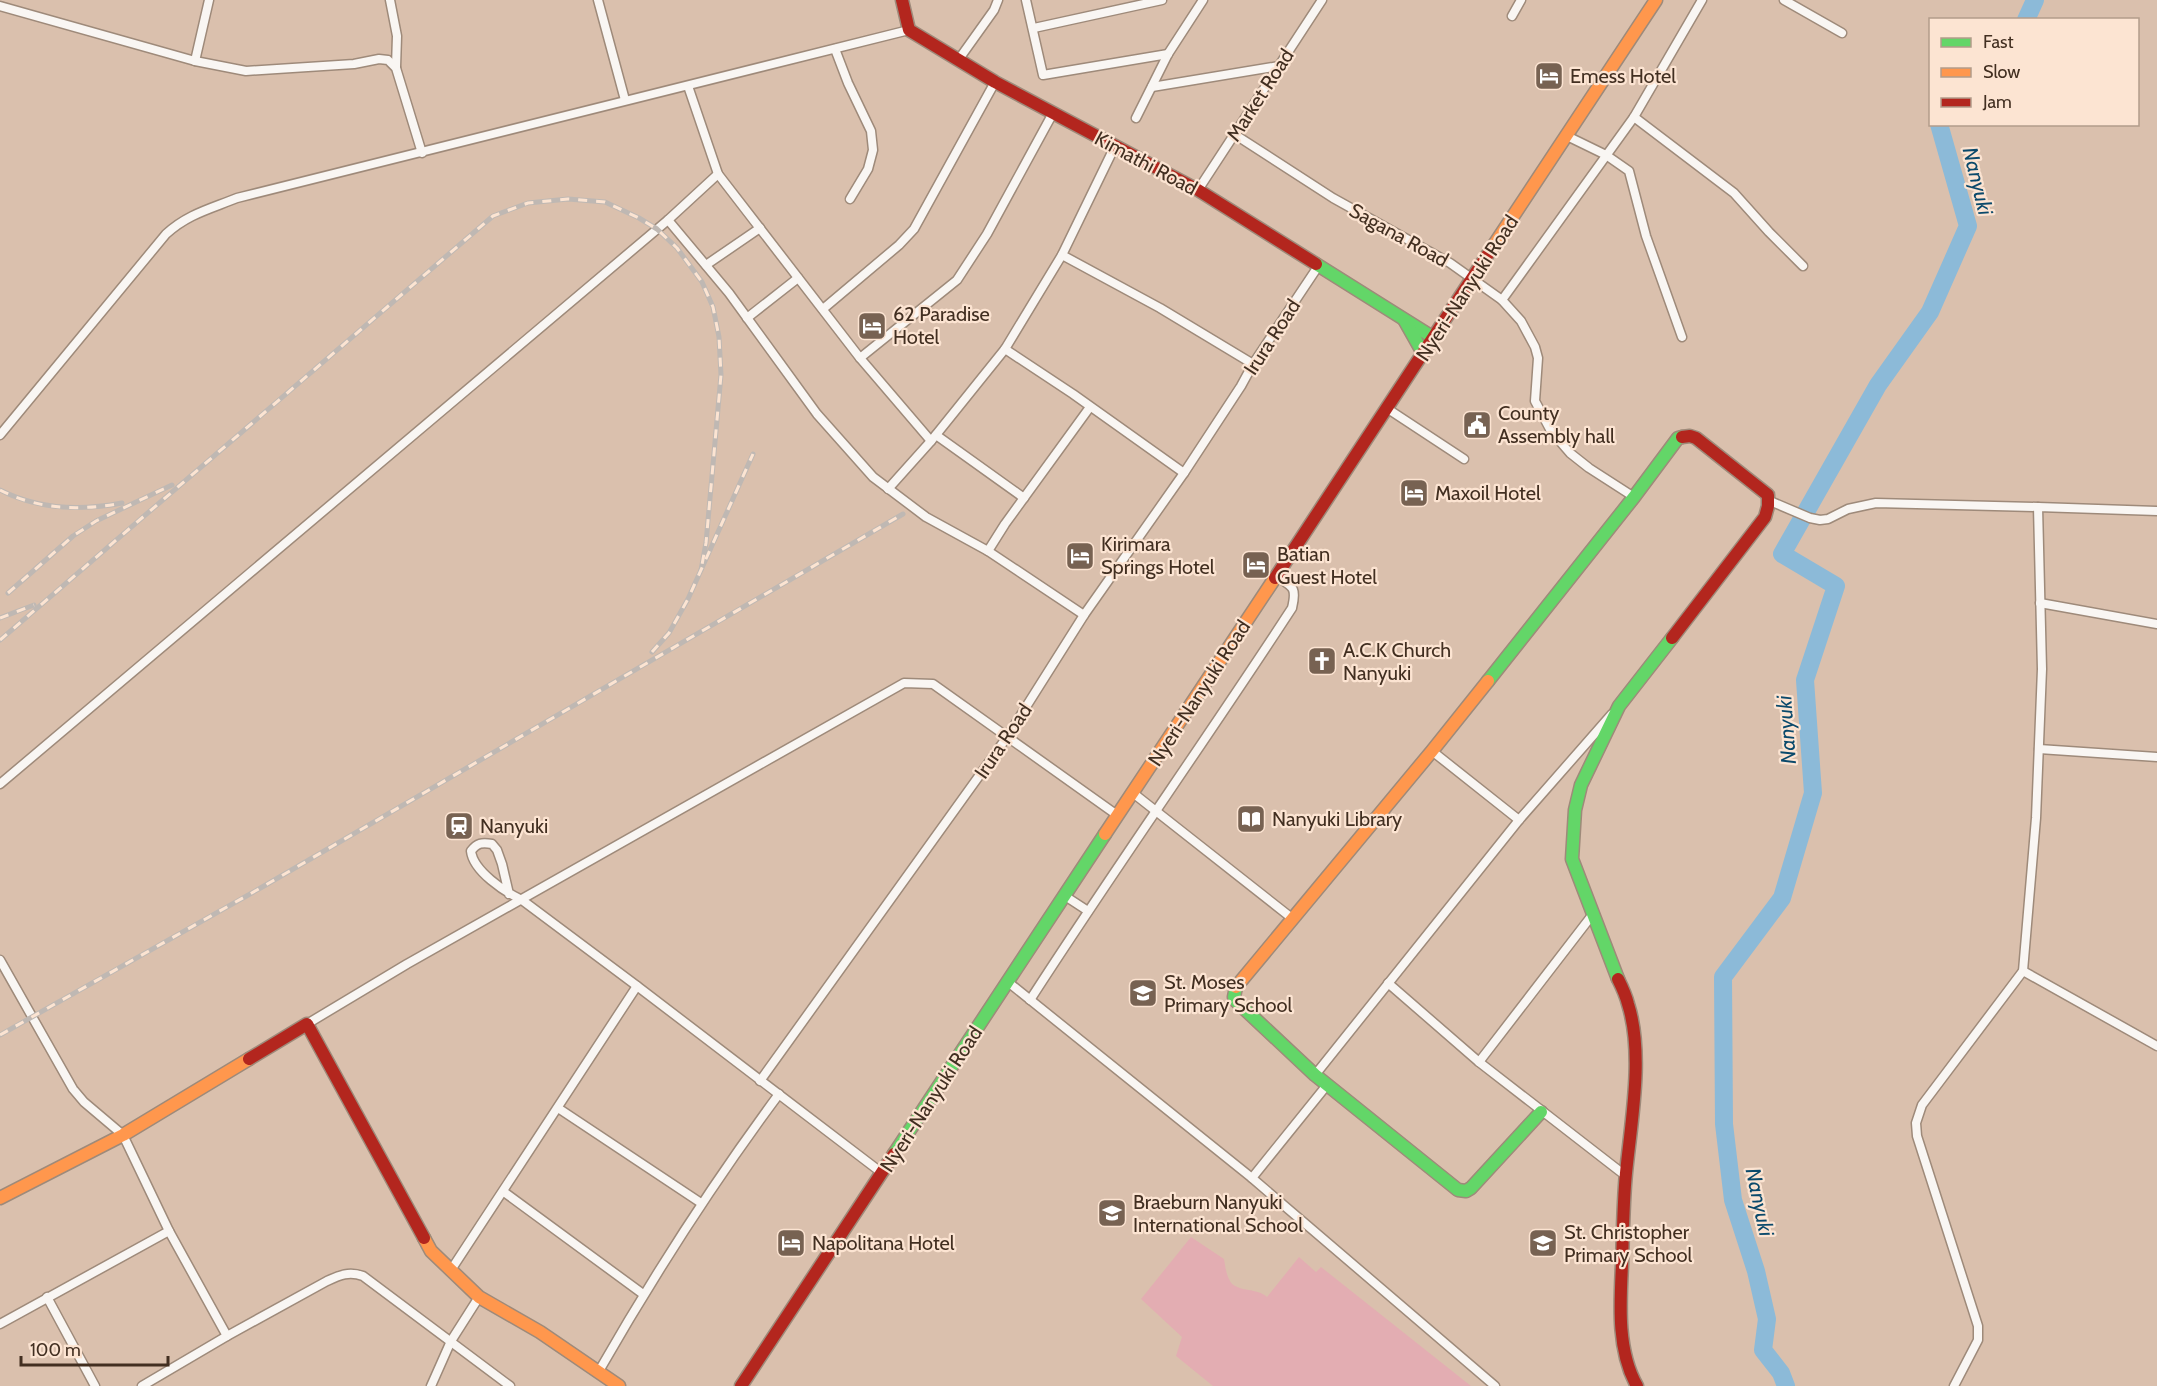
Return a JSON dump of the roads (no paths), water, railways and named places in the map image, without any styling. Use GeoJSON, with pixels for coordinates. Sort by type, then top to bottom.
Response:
{"type":"FeatureCollection","features":[{"type":"Feature","properties":{"kind":"main road"},"geometry":{"type":"LineString","coordinates":[[902,0],[909,30]]}},
{"type":"Feature","properties":{"kind":"main road","name":"Nyeri-Nanyuki Road"},"geometry":{"type":"LineString","coordinates":[[741,1386],[1656,0]]}},
{"type":"Feature","properties":{"kind":"main road","name":"Kimathi Road"},"geometry":{"type":"LineString","coordinates":[[909,30],[959,58],[995,82],[1198,190],[1434,338]]}},
{"type":"Feature","properties":{"kind":"main road","name":"Kimathi Road"},"geometry":{"type":"LineString","coordinates":[[1405,321],[1423,354]]}},
{"type":"Feature","properties":{"kind":"main road"},"geometry":{"type":"LineString","coordinates":[[1541,1112],[1479,1180],[1466,1191],[1458,1190],[1315,1075],[1259,1024],[1234,997],[1234,989],[1431,751],[1634,497],[1678,438],[1690,436],[1696,438],[1768,495],[1770,501],[1765,517],[1619,706],[1581,785],[1573,827],[1572,859],[1629,1006],[1634,1035],[1635,1088],[1626,1176],[1620,1299],[1627,1362],[1637,1386]]}},
{"type":"Feature","properties":{"kind":"main road"},"geometry":{"type":"LineString","coordinates":[[0,1198],[123,1135],[307,1024],[431,1251],[479,1297],[540,1332],[619,1386]]}},
{"type":"Feature","properties":{"kind":"street"},"geometry":{"type":"LineString","coordinates":[[195,61],[209,0]]}},
{"type":"Feature","properties":{"kind":"street"},"geometry":{"type":"LineString","coordinates":[[390,0],[397,36],[396,68],[422,153]]}},
{"type":"Feature","properties":{"kind":"street"},"geometry":{"type":"LineString","coordinates":[[598,0],[625,100]]}},
{"type":"Feature","properties":{"kind":"street"},"geometry":{"type":"LineString","coordinates":[[959,58],[994,10],[998,0]]}},
{"type":"Feature","properties":{"kind":"street"},"geometry":{"type":"LineString","coordinates":[[1026,0],[1043,75],[1168,54]]}},
{"type":"Feature","properties":{"kind":"street"},"geometry":{"type":"LineString","coordinates":[[1034,28],[1142,2],[1162,0]]}},
{"type":"Feature","properties":{"kind":"street"},"geometry":{"type":"LineString","coordinates":[[1136,118],[1168,54],[1203,0]]}},
{"type":"Feature","properties":{"kind":"street","name":"Market Road"},"geometry":{"type":"LineString","coordinates":[[1198,190],[1322,0]]}},
{"type":"Feature","properties":{"kind":"street"},"geometry":{"type":"LineString","coordinates":[[1512,16],[1521,0]]}},
{"type":"Feature","properties":{"kind":"street"},"geometry":{"type":"LineString","coordinates":[[1502,300],[1634,117],[1702,0]]}},
{"type":"Feature","properties":{"kind":"street"},"geometry":{"type":"LineString","coordinates":[[1784,0],[1842,33]]}},
{"type":"Feature","properties":{"kind":"street"},"geometry":{"type":"LineString","coordinates":[[0,6],[195,61],[254,72],[354,64],[379,59],[388,60],[396,68]]}},
{"type":"Feature","properties":{"kind":"street"},"geometry":{"type":"LineString","coordinates":[[0,435],[166,234],[187,217],[237,198],[909,30]]}},
{"type":"Feature","properties":{"kind":"street"},"geometry":{"type":"LineString","coordinates":[[835,50],[871,130],[873,150],[868,169],[850,199]]}},
{"type":"Feature","properties":{"kind":"street"},"geometry":{"type":"LineString","coordinates":[[1152,87],[1279,66]]}},
{"type":"Feature","properties":{"kind":"street"},"geometry":{"type":"LineString","coordinates":[[824,309],[899,245],[914,229],[995,82]]}},
{"type":"Feature","properties":{"kind":"street"},"geometry":{"type":"LineString","coordinates":[[687,86],[718,174],[860,358],[934,438],[1024,498]]}},
{"type":"Feature","properties":{"kind":"street"},"geometry":{"type":"LineString","coordinates":[[860,358],[957,279],[987,234],[1053,112]]}},
{"type":"Feature","properties":{"kind":"street"},"geometry":{"type":"LineString","coordinates":[[1634,117],[1734,193],[1803,266]]}},
{"type":"Feature","properties":{"kind":"street","name":"Sagana Road"},"geometry":{"type":"LineString","coordinates":[[1234,134],[1333,198],[1450,263],[1502,300],[1521,321],[1534,347],[1538,358],[1535,400],[1551,431],[1570,453],[1634,497]]}},
{"type":"Feature","properties":{"kind":"street"},"geometry":{"type":"LineString","coordinates":[[1567,136],[1606,155],[1629,171],[1646,236],[1682,337]]}},
{"type":"Feature","properties":{"kind":"street"},"geometry":{"type":"LineString","coordinates":[[888,489],[934,438],[1005,349],[1062,255],[1115,146]]}},
{"type":"Feature","properties":{"kind":"street"},"geometry":{"type":"LineString","coordinates":[[0,784],[668,220],[718,174]]}},
{"type":"Feature","properties":{"kind":"street"},"geometry":{"type":"LineString","coordinates":[[668,220],[747,318],[817,414],[873,477],[926,517],[988,551],[1084,615]]}},
{"type":"Feature","properties":{"kind":"street"},"geometry":{"type":"LineString","coordinates":[[706,265],[759,228]]}},
{"type":"Feature","properties":{"kind":"street"},"geometry":{"type":"LineString","coordinates":[[1062,255],[1160,308],[1252,364]]}},
{"type":"Feature","properties":{"kind":"street","name":"Irura Road"},"geometry":{"type":"LineString","coordinates":[[760,1081],[1007,737],[1084,615],[1184,473],[1241,386],[1252,364],[1318,265]]}},
{"type":"Feature","properties":{"kind":"street"},"geometry":{"type":"LineString","coordinates":[[747,318],[798,278]]}},
{"type":"Feature","properties":{"kind":"street"},"geometry":{"type":"LineString","coordinates":[[1005,349],[1184,473]]}},
{"type":"Feature","properties":{"kind":"street"},"geometry":{"type":"LineString","coordinates":[[988,551],[1090,407]]}},
{"type":"Feature","properties":{"kind":"street"},"geometry":{"type":"LineString","coordinates":[[1388,409],[1464,459]]}},
{"type":"Feature","properties":{"kind":"street"},"geometry":{"type":"LineString","coordinates":[[1770,501],[1810,518],[1828,519],[1848,509],[1876,503],[2157,511]]}},
{"type":"Feature","properties":{"kind":"street"},"geometry":{"type":"LineString","coordinates":[[1954,1386],[1978,1340],[1978,1326],[1917,1136],[1917,1117],[1922,1105],[2023,971],[2036,818],[2042,669],[2038,507]]}},
{"type":"Feature","properties":{"kind":"street"},"geometry":{"type":"LineString","coordinates":[[1030,1000],[1292,608],[1295,593],[1292,586],[1276,576]]}},
{"type":"Feature","properties":{"kind":"street"},"geometry":{"type":"LineString","coordinates":[[2040,603],[2157,624]]}},
{"type":"Feature","properties":{"kind":"street"},"geometry":{"type":"LineString","coordinates":[[307,1024],[387,975],[904,683],[933,684],[1117,815]]}},
{"type":"Feature","properties":{"kind":"street"},"geometry":{"type":"LineString","coordinates":[[1315,1075],[1519,820],[1619,706]]}},
{"type":"Feature","properties":{"kind":"street"},"geometry":{"type":"LineString","coordinates":[[2039,749],[2157,757]]}},
{"type":"Feature","properties":{"kind":"street"},"geometry":{"type":"LineString","coordinates":[[1431,751],[1519,820]]}},
{"type":"Feature","properties":{"kind":"street"},"geometry":{"type":"LineString","coordinates":[[1133,793],[1293,919]]}},
{"type":"Feature","properties":{"kind":"street"},"geometry":{"type":"LineString","coordinates":[[509,894],[497,850],[492,844],[485,842],[476,845],[471,851],[472,860],[480,870],[509,894],[522,900],[637,986],[882,1173]]}},
{"type":"Feature","properties":{"kind":"street"},"geometry":{"type":"LineString","coordinates":[[1065,896],[1088,911]]}},
{"type":"Feature","properties":{"kind":"street"},"geometry":{"type":"LineString","coordinates":[[1479,1062],[1593,914]]}},
{"type":"Feature","properties":{"kind":"street"},"geometry":{"type":"LineString","coordinates":[[0,960],[73,1089],[84,1102],[123,1135],[169,1231],[227,1336]]}},
{"type":"Feature","properties":{"kind":"street"},"geometry":{"type":"LineString","coordinates":[[2023,971],[2157,1046]]}},
{"type":"Feature","properties":{"kind":"street"},"geometry":{"type":"LineString","coordinates":[[1008,982],[1252,1178],[1495,1386]]}},
{"type":"Feature","properties":{"kind":"street"},"geometry":{"type":"LineString","coordinates":[[1388,983],[1479,1062],[1626,1176]]}},
{"type":"Feature","properties":{"kind":"street"},"geometry":{"type":"LineString","coordinates":[[451,1270],[637,986]]}},
{"type":"Feature","properties":{"kind":"street"},"geometry":{"type":"LineString","coordinates":[[1252,1178],[1328,1085]]}},
{"type":"Feature","properties":{"kind":"street"},"geometry":{"type":"LineString","coordinates":[[599,1371],[643,1294],[701,1203],[779,1094]]}},
{"type":"Feature","properties":{"kind":"street"},"geometry":{"type":"LineString","coordinates":[[558,1108],[701,1203]]}},
{"type":"Feature","properties":{"kind":"street"},"geometry":{"type":"LineString","coordinates":[[504,1192],[643,1294]]}},
{"type":"Feature","properties":{"kind":"street"},"geometry":{"type":"LineString","coordinates":[[0,1324],[169,1231]]}},
{"type":"Feature","properties":{"kind":"street"},"geometry":{"type":"LineString","coordinates":[[141,1386],[339,1275],[354,1273],[363,1276],[510,1386]]}},
{"type":"Feature","properties":{"kind":"street"},"geometry":{"type":"LineString","coordinates":[[47,1297],[95,1386]]}},
{"type":"Feature","properties":{"kind":"street"},"geometry":{"type":"LineString","coordinates":[[430,1386],[451,1341],[479,1297]]}},
{"type":"Feature","properties":{"kind":"waterway","name":"Nanyuki"},"geometry":{"type":"LineString","coordinates":[[2027,18],[2035,0]]}},
{"type":"Feature","properties":{"kind":"waterway","name":"Nanyuki"},"geometry":{"type":"LineString","coordinates":[[1786,1386],[1781,1373],[1763,1350],[1767,1319],[1756,1271],[1733,1200],[1724,1124],[1723,977],[1782,898],[1813,793],[1805,680],[1836,586],[1782,554],[1878,385],[1930,312],[1968,226],[1940,126]]}},
{"type":"Feature","properties":{"kind":"railway"},"geometry":{"type":"LineString","coordinates":[[0,640],[493,216],[528,203],[568,199],[605,202],[657,229],[677,248],[702,282],[713,307],[719,337],[721,375],[706,543],[701,570]]}},
{"type":"Feature","properties":{"kind":"railway"},"geometry":{"type":"LineString","coordinates":[[652,652],[669,633],[688,599],[753,454]]}},
{"type":"Feature","properties":{"kind":"railway"},"geometry":{"type":"LineString","coordinates":[[8,593],[73,536],[96,521],[172,485]]}},
{"type":"Feature","properties":{"kind":"railway"},"geometry":{"type":"LineString","coordinates":[[0,490],[30,502],[60,507],[91,507],[122,503]]}},
{"type":"Feature","properties":{"kind":"railway"},"geometry":{"type":"LineString","coordinates":[[0,1035],[264,886],[903,514]]}},
{"type":"Feature","properties":{"kind":"railway"},"geometry":{"type":"LineString","coordinates":[[0,618],[34,605]]}},
{"type":"Feature","properties":{"kind":"place","name":"Emess Hotel"},"geometry":{"type":"Point","coordinates":[1549,76]}},
{"type":"Feature","properties":{"kind":"place","name":"62 Paradise Hotel"},"geometry":{"type":"Point","coordinates":[872,326]}},
{"type":"Feature","properties":{"kind":"place","name":"County Assembly hall"},"geometry":{"type":"Point","coordinates":[1477,425]}},
{"type":"Feature","properties":{"kind":"place","name":"Maxoil Hotel"},"geometry":{"type":"Point","coordinates":[1414,493]}},
{"type":"Feature","properties":{"kind":"place","name":"Kirimara Springs Hotel"},"geometry":{"type":"Point","coordinates":[1080,556]}},
{"type":"Feature","properties":{"kind":"place","name":"Batian Guest Hotel"},"geometry":{"type":"Point","coordinates":[1256,565]}},
{"type":"Feature","properties":{"kind":"place","name":"A.C.K Church Nanyuki"},"geometry":{"type":"Point","coordinates":[1322,661]}},
{"type":"Feature","properties":{"kind":"place","name":"Nanyuki Library"},"geometry":{"type":"Point","coordinates":[1251,819]}},
{"type":"Feature","properties":{"kind":"place","name":"Nanyuki"},"geometry":{"type":"Point","coordinates":[459,826]}},
{"type":"Feature","properties":{"kind":"place","name":"St. Moses Primary School"},"geometry":{"type":"Point","coordinates":[1143,993]}},
{"type":"Feature","properties":{"kind":"place","name":"Braeburn Nanyuki International School"},"geometry":{"type":"Point","coordinates":[1112,1213]}},
{"type":"Feature","properties":{"kind":"place","name":"Napolitana Hotel"},"geometry":{"type":"Point","coordinates":[791,1243]}},
{"type":"Feature","properties":{"kind":"place","name":"St. Christopher Primary School"},"geometry":{"type":"Point","coordinates":[1543,1243]}}]}
